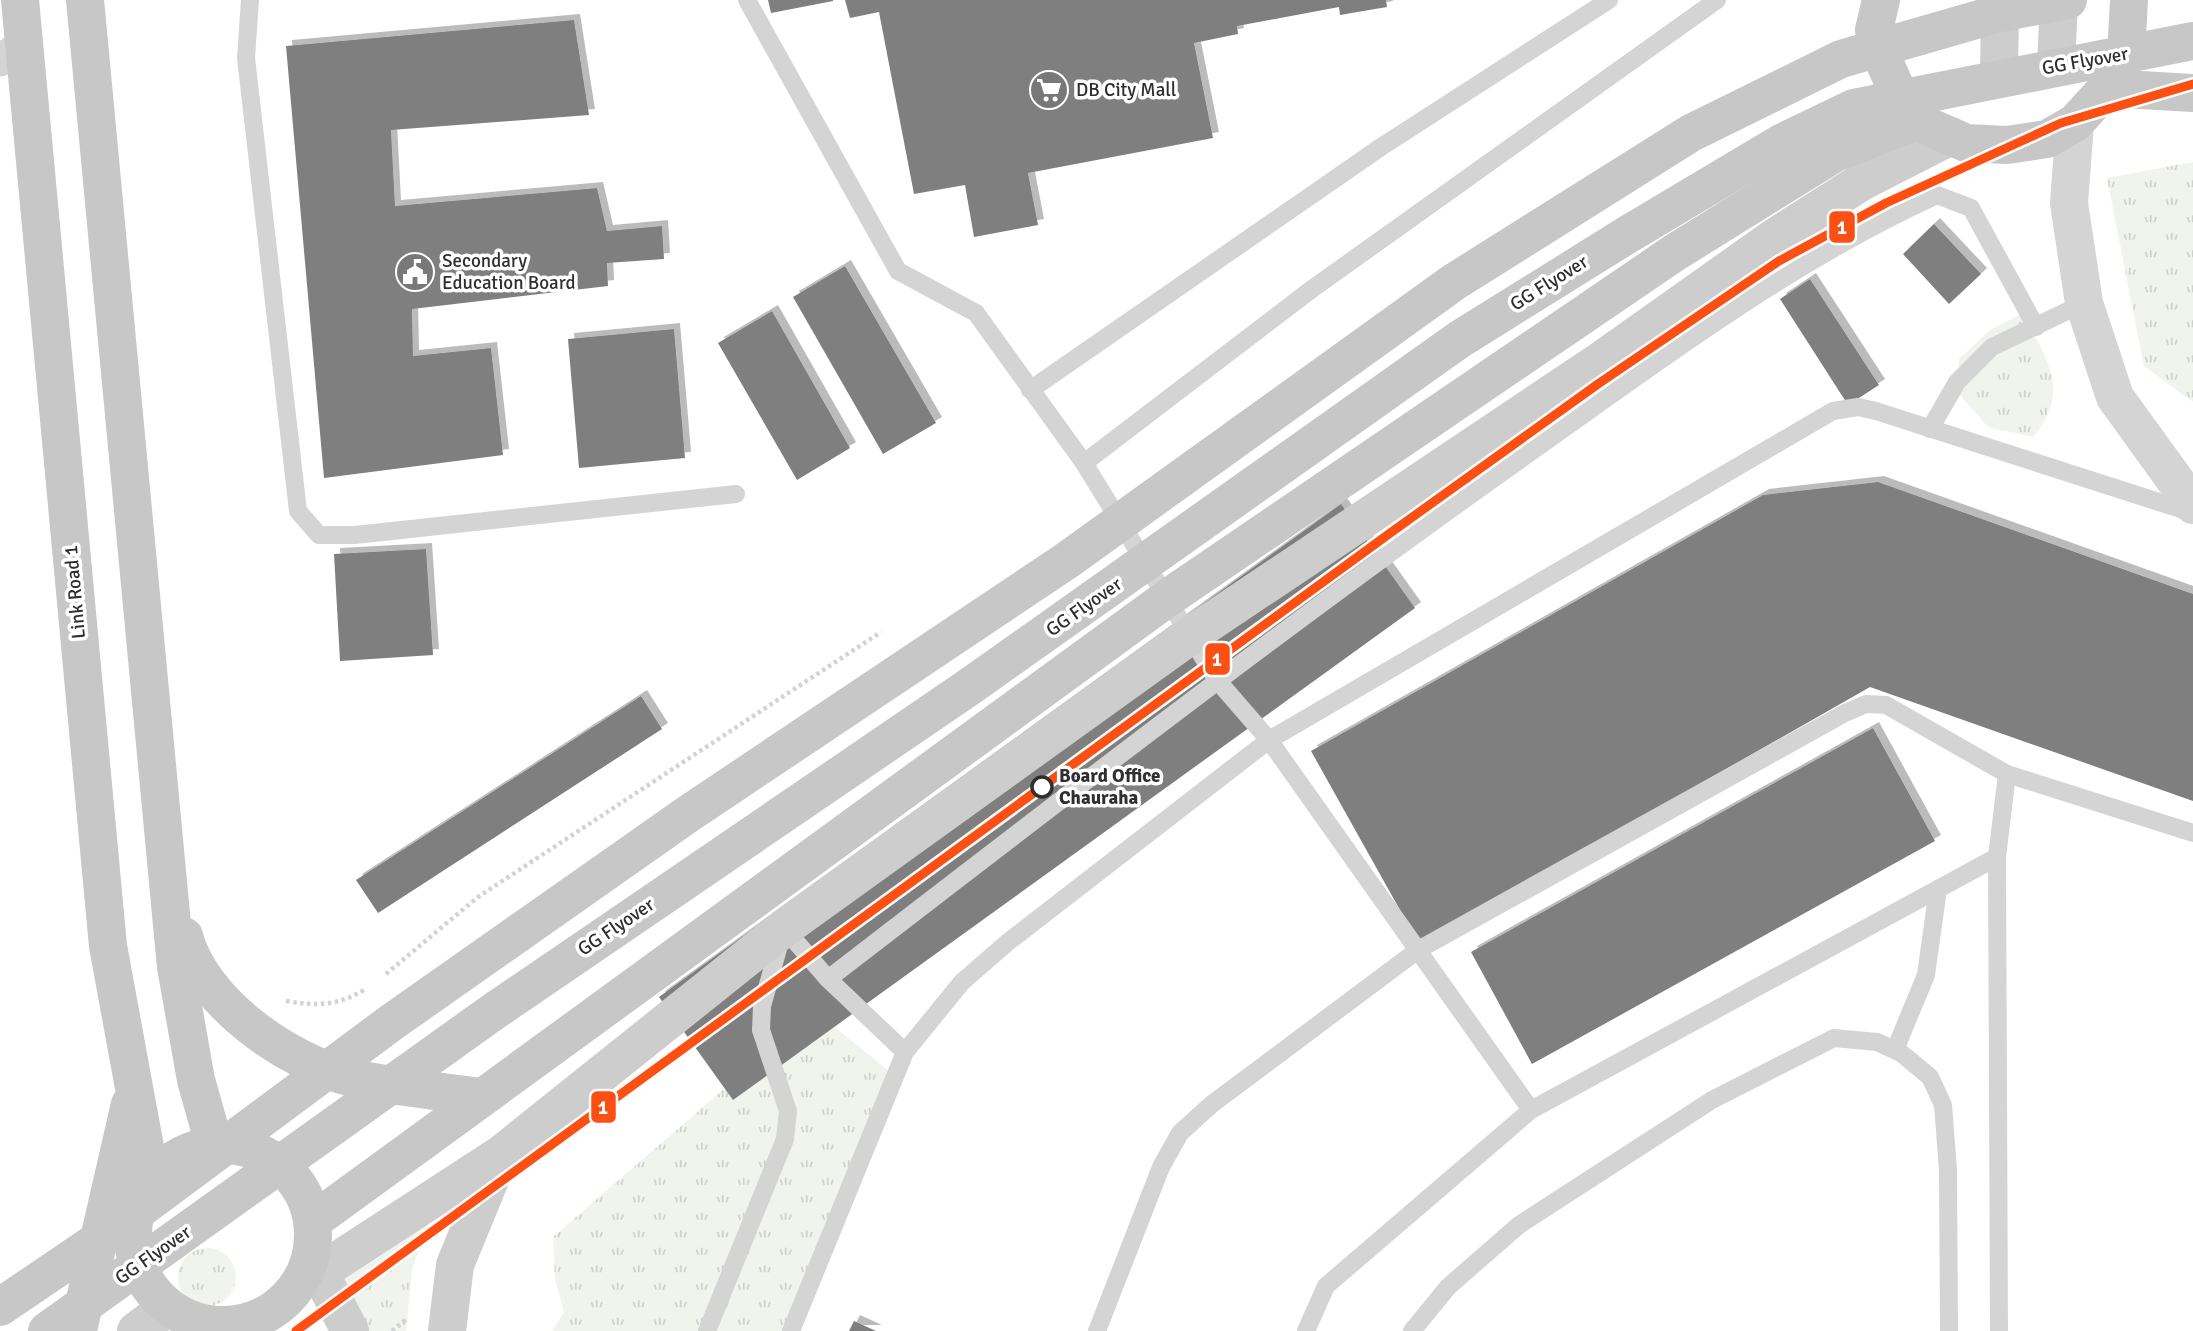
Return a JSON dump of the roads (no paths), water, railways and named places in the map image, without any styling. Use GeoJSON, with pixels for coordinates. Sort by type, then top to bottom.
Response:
{"type":"FeatureCollection","features":[{"type":"Feature","properties":{"kind":"main road","name":"Link Road 1"},"geometry":{"type":"LineString","coordinates":[[19,0],[12,53],[108,946],[151,1181]]}},
{"type":"Feature","properties":{"kind":"main road"},"geometry":{"type":"LineString","coordinates":[[85,0],[176,967],[196,1080],[214,1144]]}},
{"type":"Feature","properties":{"kind":"main road"},"geometry":{"type":"LineString","coordinates":[[1881,0],[1874,30],[1881,57],[1899,95],[1916,121],[1966,143],[2007,145],[2048,139],[2075,123],[2107,88],[2126,56],[2129,0]]}},
{"type":"Feature","properties":{"kind":"main road"},"geometry":{"type":"LineString","coordinates":[[0,1307],[90,1246],[494,950],[803,735],[1066,561],[1454,282],[1691,133],[1841,59],[2002,7],[2062,1],[2056,66]]}},
{"type":"Feature","properties":{"kind":"main road"},"geometry":{"type":"LineString","coordinates":[[2000,77],[2002,7]]}},
{"type":"Feature","properties":{"kind":"main road","name":"GG Flyover"},"geometry":{"type":"LineString","coordinates":[[47,1331],[490,1014],[980,680],[1460,340],[1781,143],[1854,108],[2000,77],[2193,41]]}},
{"type":"Feature","properties":{"kind":"main road"},"geometry":{"type":"LineString","coordinates":[[2107,88],[2193,93]]}},
{"type":"Feature","properties":{"kind":"main road"},"geometry":{"type":"LineString","coordinates":[[351,1331],[314,1250],[302,1191],[282,1166],[245,1146],[214,1144],[178,1156],[151,1181],[141,1196],[133,1232],[142,1275],[168,1307],[207,1324],[240,1328],[255,1320],[284,1301],[296,1288],[314,1250],[480,1097],[1169,597],[1674,253],[1835,153],[1916,121]]}},
{"type":"Feature","properties":{"kind":"main road"},"geometry":{"type":"LineString","coordinates":[[314,1250],[500,1155],[784,928],[1191,635],[1600,361],[1775,237],[1863,181],[1951,136]]}},
{"type":"Feature","properties":{"kind":"main road"},"geometry":{"type":"LineString","coordinates":[[168,876],[187,947],[202,978],[257,1033],[302,1057],[351,1077],[480,1097]]}},
{"type":"Feature","properties":{"kind":"main road"},"geometry":{"type":"LineString","coordinates":[[78,1331],[134,1088]]}},
{"type":"Feature","properties":{"kind":"main road"},"geometry":{"type":"LineString","coordinates":[[447,1331],[455,1265],[500,1155]]}},
{"type":"Feature","properties":{"kind":"main road"},"geometry":{"type":"LineString","coordinates":[[136,1331],[168,1307]]}},
{"type":"Feature","properties":{"kind":"street"},"geometry":{"type":"LineString","coordinates":[[2075,123],[2069,203],[2084,303],[2115,397],[2193,505]]}},
{"type":"Feature","properties":{"kind":"street"},"geometry":{"type":"LineString","coordinates":[[2156,453],[2193,466]]}},
{"type":"Feature","properties":{"kind":"lane"},"geometry":{"type":"LineString","coordinates":[[250,0],[246,58],[298,511],[319,535],[355,535],[736,494]]}},
{"type":"Feature","properties":{"kind":"lane"},"geometry":{"type":"LineString","coordinates":[[747,0],[898,271],[976,313],[1084,463],[1169,597],[1217,680],[1269,740],[1531,1110]]}},
{"type":"Feature","properties":{"kind":"lane"},"geometry":{"type":"LineString","coordinates":[[1030,390],[1381,147],[1609,0]]}},
{"type":"Feature","properties":{"kind":"lane"},"geometry":{"type":"LineString","coordinates":[[1084,463],[1312,289],[1717,0]]}},
{"type":"Feature","properties":{"kind":"lane"},"geometry":{"type":"LineString","coordinates":[[828,979],[1217,680],[1388,553],[1651,367],[1800,267],[1881,220],[1937,195],[1971,208],[2036,327]]}},
{"type":"Feature","properties":{"kind":"lane"},"geometry":{"type":"LineString","coordinates":[[1930,429],[1957,382],[1992,348],[2084,303]]}},
{"type":"Feature","properties":{"kind":"lane"},"geometry":{"type":"LineString","coordinates":[[791,1331],[905,1052],[962,982],[1008,942],[1269,740],[1833,411],[1858,407],[2193,513]]}},
{"type":"Feature","properties":{"kind":"lane"},"geometry":{"type":"LineString","coordinates":[[1097,1331],[1161,1167],[1180,1133],[1212,1104],[1418,950],[1845,713],[1866,704],[1886,705],[2007,774],[2193,833]]}},
{"type":"Feature","properties":{"kind":"lane"},"geometry":{"type":"LineString","coordinates":[[1999,1331],[1997,857],[2007,774]]}},
{"type":"Feature","properties":{"kind":"lane"},"geometry":{"type":"LineString","coordinates":[[1306,1331],[1326,1286],[1531,1110],[1997,857]]}},
{"type":"Feature","properties":{"kind":"lane"},"geometry":{"type":"LineString","coordinates":[[1895,1050],[1926,975],[1938,889]]}},
{"type":"Feature","properties":{"kind":"lane"},"geometry":{"type":"LineString","coordinates":[[784,928],[828,979],[905,1052]]}},
{"type":"Feature","properties":{"kind":"lane"},"geometry":{"type":"LineString","coordinates":[[707,1331],[778,1163],[785,1139],[788,1111],[761,1030],[762,1006],[784,928]]}},
{"type":"Feature","properties":{"kind":"lane"},"geometry":{"type":"LineString","coordinates":[[1412,1331],[1448,1287],[1519,1225],[1712,1100],[1834,1038],[1877,1042],[1895,1050],[1930,1077],[1943,1105],[1948,1170],[1949,1331]]}},
{"type":"Feature","properties":{"kind":"metro line","name":"1"},"geometry":{"type":"LineString","coordinates":[[296,1331],[1393,531],[1598,384],[1779,261],[1886,203],[2061,123],[2193,84]]}},
{"type":"Feature","properties":{"kind":"place","name":"DB City Mall"},"geometry":{"type":"Point","coordinates":[1049,90]}},
{"type":"Feature","properties":{"kind":"place","name":"Secondary Education Board"},"geometry":{"type":"Point","coordinates":[415,272]}},
{"type":"Feature","properties":{"kind":"place","name":"Board Office Chauraha"},"geometry":{"type":"Point","coordinates":[1042,787]}}]}
